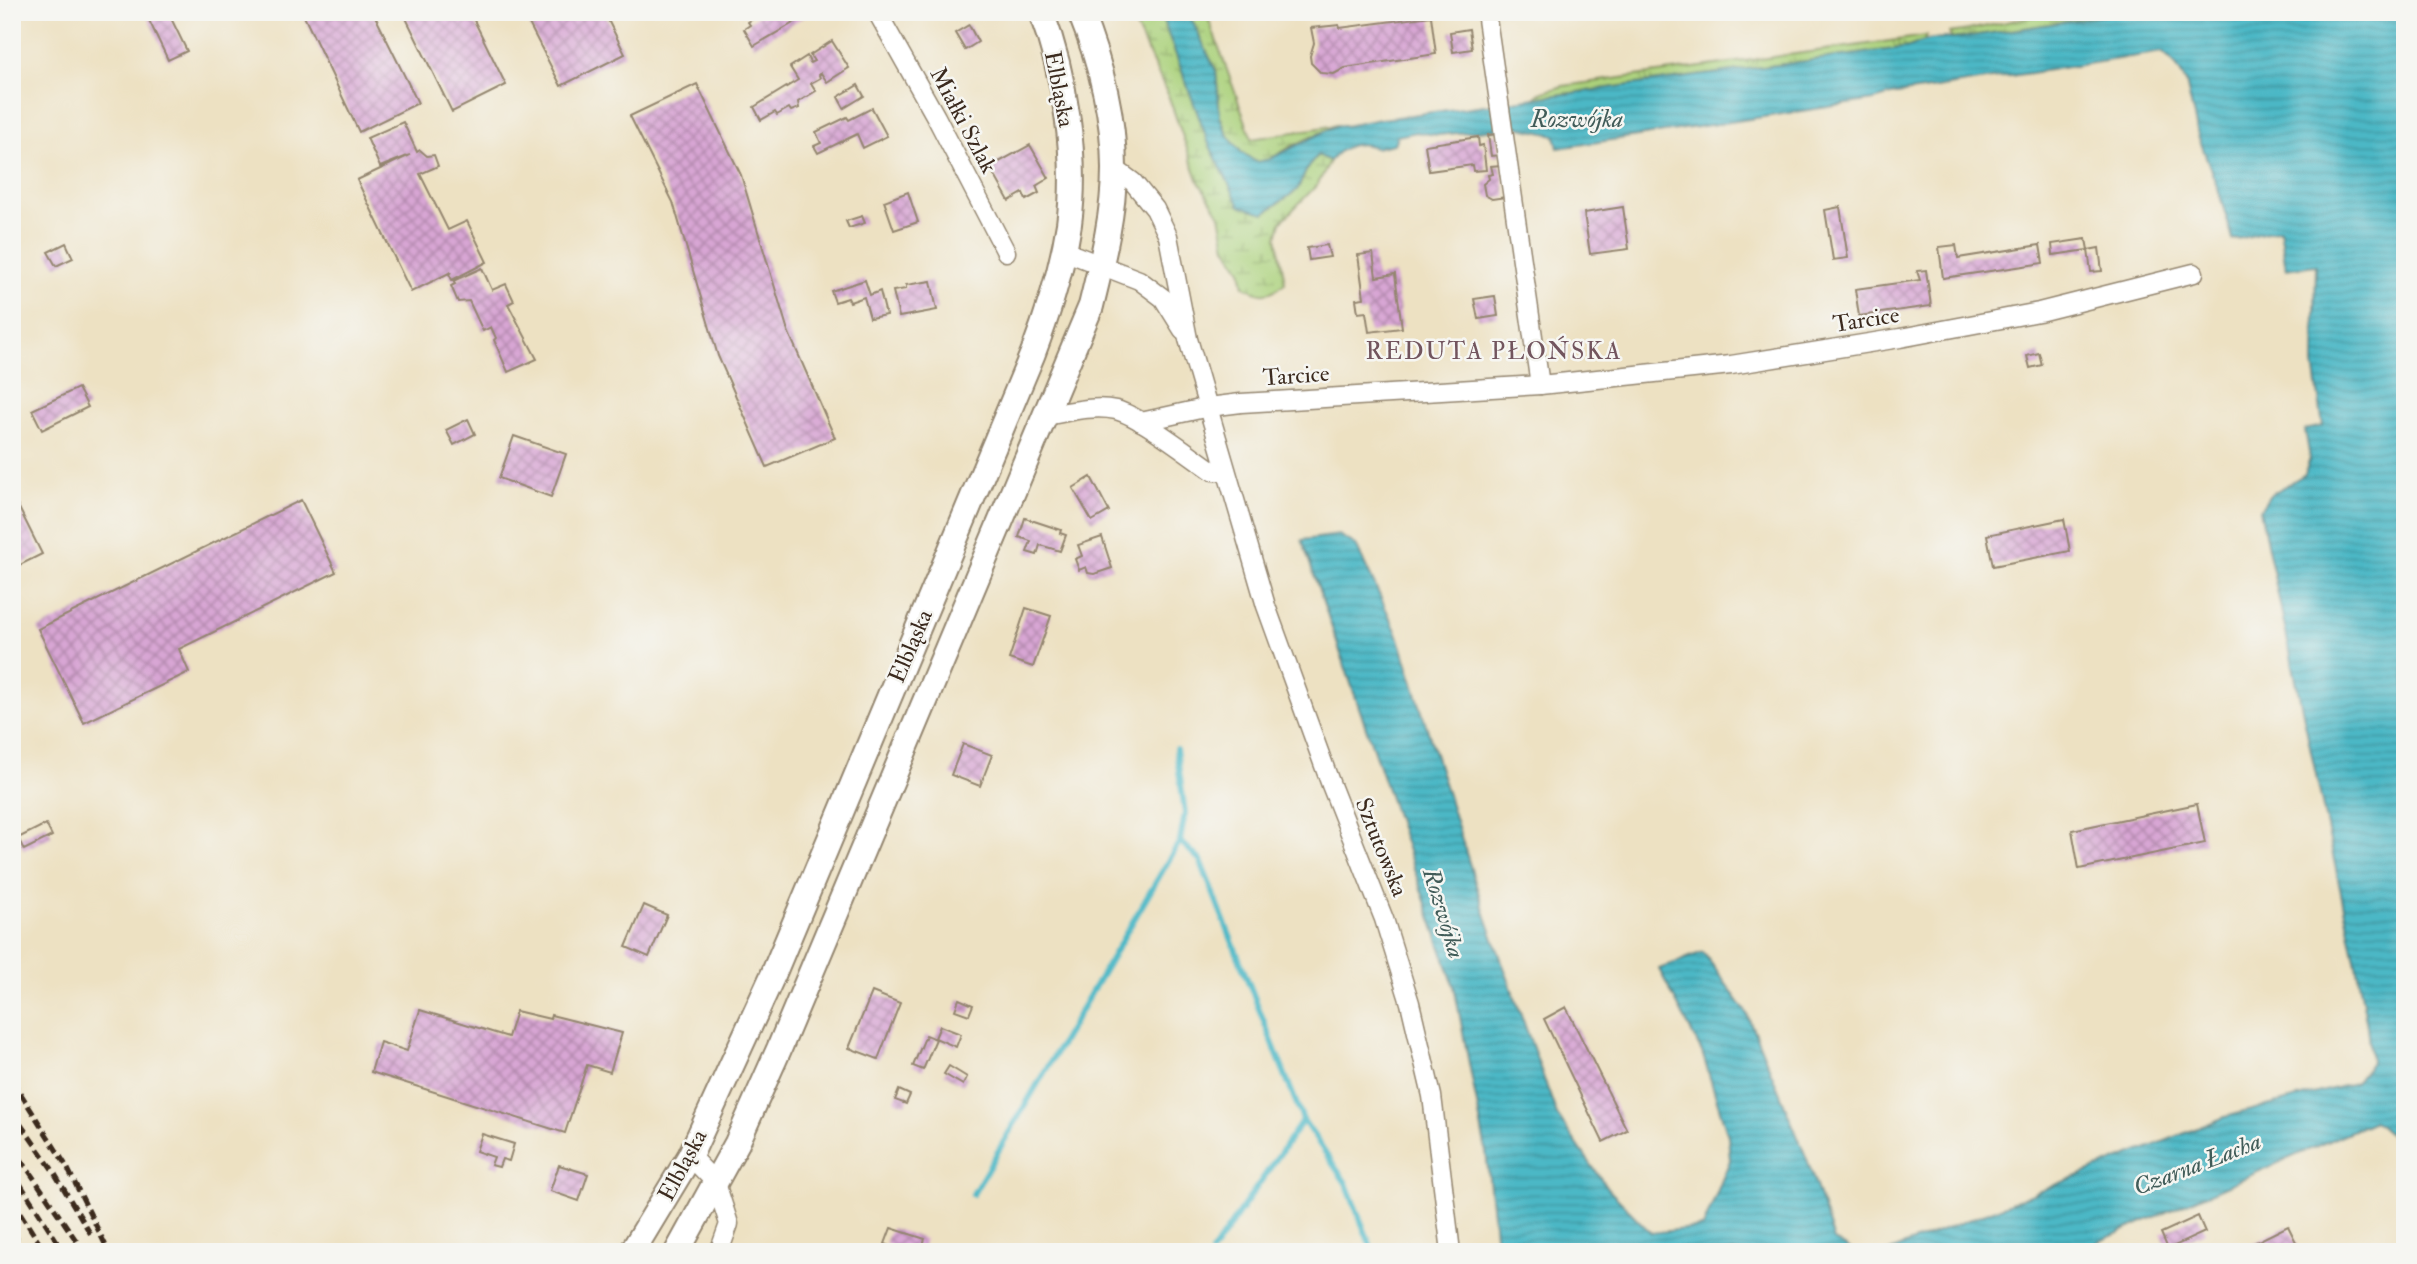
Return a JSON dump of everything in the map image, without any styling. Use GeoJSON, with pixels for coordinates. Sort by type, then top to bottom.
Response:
{"type":"FeatureCollection","features":[{"type":"Feature","properties":{"kind":"main road","name":"Elbląska"},"geometry":{"type":"LineString","coordinates":[[632,1252],[690,1156],[773,975],[1033,353],[1051,304],[1069,221],[1071,166],[1067,119],[1054,50],[1041,12]]}},
{"type":"Feature","properties":{"kind":"main road","name":"Elbląska"},"geometry":{"type":"LineString","coordinates":[[677,1252],[716,1183],[779,1049],[1091,306],[1111,209],[1114,168],[1108,110],[1099,65],[1080,12]]}},
{"type":"Feature","properties":{"kind":"street","name":"Miałki Szlak"},"geometry":{"type":"LineString","coordinates":[[877,12],[1006,251]]}},
{"type":"Feature","properties":{"kind":"street"},"geometry":{"type":"LineString","coordinates":[[1486,12],[1540,384]]}},
{"type":"Feature","properties":{"kind":"street","name":"Sztutowska"},"geometry":{"type":"LineString","coordinates":[[1114,168],[1133,182],[1155,209],[1168,236],[1188,339],[1266,606],[1331,785],[1384,919],[1410,1003],[1432,1096],[1451,1252]]}},
{"type":"Feature","properties":{"kind":"street","name":"Sztutowska"},"geometry":{"type":"LineString","coordinates":[[1064,251],[1139,280],[1163,298],[1188,339]]}},
{"type":"Feature","properties":{"kind":"street","name":"Tarcice"},"geometry":{"type":"LineString","coordinates":[[1141,422],[1209,407],[1540,384],[1731,365],[2039,312],[2194,273]]}},
{"type":"Feature","properties":{"kind":"street"},"geometry":{"type":"LineString","coordinates":[[1045,416],[1082,409],[1116,410],[1141,422],[1213,471],[1226,471]]}},
{"type":"Feature","properties":{"kind":"street"},"geometry":{"type":"LineString","coordinates":[[690,1156],[716,1183]]}},
{"type":"Feature","properties":{"kind":"street","name":"Elbląska"},"geometry":{"type":"LineString","coordinates":[[716,1183],[729,1224],[719,1252]]}},
{"type":"Feature","properties":{"kind":"green space"},"geometry":{"type":"Polygon","coordinates":[[[1129,12],[1160,12],[1209,144],[1240,206],[1265,213],[1297,190],[1308,167],[1318,155],[1330,161],[1318,184],[1281,222],[1277,237],[1285,283],[1275,290],[1260,293],[1244,286],[1241,270],[1226,247],[1220,215],[1199,182],[1168,95],[1129,12]]]}},
{"type":"Feature","properties":{"kind":"green space"},"geometry":{"type":"Polygon","coordinates":[[[1188,12],[1206,12],[1252,139],[1337,125],[1270,159],[1256,162],[1241,152],[1228,136],[1220,117],[1216,71],[1188,12]]]}},
{"type":"Feature","properties":{"kind":"green space"},"geometry":{"type":"Polygon","coordinates":[[[2060,12],[2154,12],[2116,14],[1952,39],[1949,33],[2032,17],[2060,12]]]}},
{"type":"Feature","properties":{"kind":"green space"},"geometry":{"type":"Polygon","coordinates":[[[1926,36],[1924,41],[1909,47],[1534,98],[1540,93],[1563,86],[1926,36]]]}},
{"type":"Feature","properties":{"kind":"water"},"geometry":{"type":"Polygon","coordinates":[[[1160,12],[1188,12],[1216,71],[1220,117],[1228,136],[1241,152],[1256,162],[1270,159],[1337,125],[1909,47],[1936,39],[1953,39],[2116,14],[2405,12],[2405,1136],[2390,1135],[2374,1121],[2075,1252],[1888,1252],[2225,1117],[2355,1083],[2371,1062],[2356,964],[2260,510],[2270,495],[2305,474],[2310,458],[2305,430],[2323,426],[2314,364],[2316,265],[2286,269],[2280,229],[2233,240],[2198,135],[2186,82],[2175,64],[2162,52],[1891,95],[1874,100],[1558,148],[1555,135],[1516,127],[1438,135],[1416,132],[1397,136],[1394,144],[1375,148],[1362,144],[1350,146],[1330,161],[1318,155],[1308,167],[1297,190],[1264,213],[1240,206],[1209,144],[1160,12]]]}},
{"type":"Feature","properties":{"kind":"water","name":"Rozwójka"},"geometry":{"type":"Polygon","coordinates":[[[1339,535],[1356,545],[1398,635],[1486,917],[1557,1115],[1608,1189],[1651,1233],[1703,1227],[1730,1160],[1728,1136],[1702,1052],[1659,969],[1703,952],[1746,1012],[1807,1159],[1834,1240],[1855,1252],[1497,1252],[1486,1151],[1454,986],[1302,540],[1339,535]]]}},
{"type":"Feature","properties":{"kind":"building"},"geometry":{"type":"Polygon","coordinates":[[[145,12],[168,12],[187,51],[168,60],[145,12]]]}},
{"type":"Feature","properties":{"kind":"building"},"geometry":{"type":"Polygon","coordinates":[[[302,12],[373,12],[418,103],[359,132],[302,12]]]}},
{"type":"Feature","properties":{"kind":"building"},"geometry":{"type":"Polygon","coordinates":[[[403,12],[470,12],[506,85],[452,112],[403,12]]]}},
{"type":"Feature","properties":{"kind":"building"},"geometry":{"type":"Polygon","coordinates":[[[523,12],[604,12],[625,54],[561,86],[523,12]]]}},
{"type":"Feature","properties":{"kind":"building"},"geometry":{"type":"Polygon","coordinates":[[[764,12],[812,12],[754,46],[744,29],[750,25],[748,22],[764,12]]]}},
{"type":"Feature","properties":{"kind":"building"},"geometry":{"type":"Polygon","coordinates":[[[1431,16],[1436,54],[1345,68],[1334,74],[1321,73],[1311,63],[1314,43],[1311,28],[1339,25],[1340,28],[1431,16]]]}},
{"type":"Feature","properties":{"kind":"building"},"geometry":{"type":"Polygon","coordinates":[[[969,25],[978,42],[965,50],[955,33],[969,25]]]}},
{"type":"Feature","properties":{"kind":"building"},"geometry":{"type":"Polygon","coordinates":[[[1469,29],[1472,49],[1453,52],[1450,32],[1469,29]]]}},
{"type":"Feature","properties":{"kind":"building"},"geometry":{"type":"Polygon","coordinates":[[[832,41],[849,68],[827,82],[821,73],[820,78],[811,83],[816,91],[798,102],[799,108],[791,111],[789,108],[777,115],[775,112],[761,120],[754,107],[798,80],[790,67],[807,56],[810,63],[814,61],[810,55],[832,41]]]}},
{"type":"Feature","properties":{"kind":"building"},"geometry":{"type":"Polygon","coordinates":[[[697,84],[741,175],[788,331],[835,438],[767,467],[718,356],[673,202],[630,116],[697,84]]]}},
{"type":"Feature","properties":{"kind":"building"},"geometry":{"type":"Polygon","coordinates":[[[858,85],[864,96],[844,108],[838,97],[858,85]]]}},
{"type":"Feature","properties":{"kind":"building"},"geometry":{"type":"Polygon","coordinates":[[[872,108],[887,136],[863,148],[857,134],[818,153],[814,146],[821,143],[816,132],[872,108]]]}},
{"type":"Feature","properties":{"kind":"building"},"geometry":{"type":"Polygon","coordinates":[[[403,122],[417,152],[420,150],[427,156],[434,155],[438,166],[420,174],[448,230],[467,221],[487,262],[452,280],[449,274],[451,272],[411,292],[357,180],[410,155],[380,167],[367,138],[403,122]]]}},
{"type":"Feature","properties":{"kind":"building"},"geometry":{"type":"Polygon","coordinates":[[[1497,134],[1500,155],[1491,156],[1488,135],[1497,134]]]}},
{"type":"Feature","properties":{"kind":"building"},"geometry":{"type":"Polygon","coordinates":[[[1478,137],[1479,146],[1483,145],[1486,170],[1473,171],[1472,165],[1429,171],[1425,145],[1478,137]]]}},
{"type":"Feature","properties":{"kind":"building"},"geometry":{"type":"Polygon","coordinates":[[[1030,145],[1049,178],[1036,186],[1039,193],[1026,200],[1023,193],[1009,201],[990,167],[1030,145]]]}},
{"type":"Feature","properties":{"kind":"building"},"geometry":{"type":"Polygon","coordinates":[[[1501,165],[1506,197],[1492,199],[1485,195],[1483,184],[1489,179],[1488,175],[1493,174],[1491,166],[1501,165]]]}},
{"type":"Feature","properties":{"kind":"building"},"geometry":{"type":"Polygon","coordinates":[[[908,192],[918,222],[894,230],[884,201],[908,192]]]}},
{"type":"Feature","properties":{"kind":"building"},"geometry":{"type":"Polygon","coordinates":[[[1623,207],[1629,249],[1590,254],[1584,213],[1623,207]]]}},
{"type":"Feature","properties":{"kind":"building"},"geometry":{"type":"Polygon","coordinates":[[[1840,207],[1848,258],[1833,260],[1825,210],[1840,207]]]}},
{"type":"Feature","properties":{"kind":"building"},"geometry":{"type":"Polygon","coordinates":[[[862,216],[865,223],[849,228],[846,221],[862,216]]]}},
{"type":"Feature","properties":{"kind":"building"},"geometry":{"type":"Polygon","coordinates":[[[2086,239],[2088,250],[2053,255],[2052,244],[2086,239]]]}},
{"type":"Feature","properties":{"kind":"building"},"geometry":{"type":"Polygon","coordinates":[[[66,243],[73,258],[56,266],[48,252],[66,243]]]}},
{"type":"Feature","properties":{"kind":"building"},"geometry":{"type":"Polygon","coordinates":[[[1327,245],[1330,257],[1309,260],[1307,248],[1327,245]]]}},
{"type":"Feature","properties":{"kind":"building"},"geometry":{"type":"Polygon","coordinates":[[[1956,245],[1958,258],[2040,245],[2043,263],[1943,278],[1939,247],[1956,245]]]}},
{"type":"Feature","properties":{"kind":"building"},"geometry":{"type":"Polygon","coordinates":[[[2099,248],[2102,271],[2091,272],[2088,250],[2099,248]]]}},
{"type":"Feature","properties":{"kind":"building"},"geometry":{"type":"Polygon","coordinates":[[[1373,253],[1376,277],[1395,274],[1402,328],[1369,332],[1366,312],[1358,313],[1356,299],[1364,298],[1358,255],[1373,253]]]}},
{"type":"Feature","properties":{"kind":"building"},"geometry":{"type":"Polygon","coordinates":[[[482,268],[492,290],[506,284],[514,301],[508,304],[537,359],[508,372],[491,327],[483,331],[469,301],[458,302],[451,286],[455,284],[453,281],[482,268]]]}},
{"type":"Feature","properties":{"kind":"building"},"geometry":{"type":"Polygon","coordinates":[[[1926,270],[1931,306],[1859,316],[1855,289],[1920,280],[1917,271],[1926,270]]]}},
{"type":"Feature","properties":{"kind":"building"},"geometry":{"type":"Polygon","coordinates":[[[865,280],[870,295],[880,291],[886,315],[870,318],[864,297],[850,302],[848,298],[835,302],[831,291],[865,280]]]}},
{"type":"Feature","properties":{"kind":"building"},"geometry":{"type":"Polygon","coordinates":[[[931,281],[937,310],[899,317],[893,291],[906,289],[906,285],[931,281]]]}},
{"type":"Feature","properties":{"kind":"building"},"geometry":{"type":"Polygon","coordinates":[[[1495,296],[1498,316],[1478,319],[1474,299],[1495,296]]]}},
{"type":"Feature","properties":{"kind":"building"},"geometry":{"type":"Polygon","coordinates":[[[2039,353],[2042,365],[2030,368],[2027,356],[2039,353]]]}},
{"type":"Feature","properties":{"kind":"building"},"geometry":{"type":"Polygon","coordinates":[[[78,388],[88,407],[42,430],[32,410],[78,388]]]}},
{"type":"Feature","properties":{"kind":"building"},"geometry":{"type":"Polygon","coordinates":[[[468,419],[475,434],[454,445],[446,430],[468,419]]]}},
{"type":"Feature","properties":{"kind":"building"},"geometry":{"type":"Polygon","coordinates":[[[514,436],[566,454],[551,497],[499,478],[514,436]]]}},
{"type":"Feature","properties":{"kind":"building"},"geometry":{"type":"Polygon","coordinates":[[[1091,477],[1109,511],[1092,521],[1073,488],[1091,477]]]}},
{"type":"Feature","properties":{"kind":"building"},"geometry":{"type":"Polygon","coordinates":[[[301,500],[336,572],[179,649],[189,672],[84,723],[38,629],[301,500]]]}},
{"type":"Feature","properties":{"kind":"building"},"geometry":{"type":"Polygon","coordinates":[[[16,502],[42,554],[12,569],[12,547],[15,545],[12,540],[12,504],[16,502]]]}},
{"type":"Feature","properties":{"kind":"building"},"geometry":{"type":"Polygon","coordinates":[[[1025,518],[1061,530],[1060,533],[1066,535],[1060,551],[1040,545],[1037,555],[1027,552],[1031,541],[1019,537],[1025,518]]]}},
{"type":"Feature","properties":{"kind":"building"},"geometry":{"type":"Polygon","coordinates":[[[2064,519],[2070,551],[1993,566],[1987,535],[2064,519]]]}},
{"type":"Feature","properties":{"kind":"building"},"geometry":{"type":"Polygon","coordinates":[[[1102,537],[1112,568],[1094,574],[1088,573],[1086,567],[1079,570],[1075,559],[1082,556],[1078,545],[1102,537]]]}},
{"type":"Feature","properties":{"kind":"building"},"geometry":{"type":"Polygon","coordinates":[[[1026,608],[1051,616],[1033,667],[1009,659],[1026,608]]]}},
{"type":"Feature","properties":{"kind":"building"},"geometry":{"type":"Polygon","coordinates":[[[963,744],[992,755],[980,786],[951,775],[963,744]]]}},
{"type":"Feature","properties":{"kind":"building"},"geometry":{"type":"Polygon","coordinates":[[[2197,804],[2205,843],[2079,869],[2072,830],[2197,804]]]}},
{"type":"Feature","properties":{"kind":"building"},"geometry":{"type":"Polygon","coordinates":[[[46,824],[52,836],[24,850],[18,838],[46,824]]]}},
{"type":"Feature","properties":{"kind":"building"},"geometry":{"type":"Polygon","coordinates":[[[644,905],[667,915],[649,957],[626,947],[644,905]]]}},
{"type":"Feature","properties":{"kind":"building"},"geometry":{"type":"Polygon","coordinates":[[[872,992],[900,1003],[878,1059],[849,1048],[872,992]]]}},
{"type":"Feature","properties":{"kind":"building"},"geometry":{"type":"Polygon","coordinates":[[[959,999],[973,1005],[969,1015],[955,1010],[959,999]]]}},
{"type":"Feature","properties":{"kind":"building"},"geometry":{"type":"Polygon","coordinates":[[[1566,1007],[1627,1130],[1603,1142],[1544,1019],[1566,1007]]]}},
{"type":"Feature","properties":{"kind":"building"},"geometry":{"type":"Polygon","coordinates":[[[420,1010],[508,1037],[516,1011],[550,1019],[551,1015],[622,1033],[610,1072],[587,1065],[565,1133],[371,1072],[380,1042],[407,1051],[420,1010]]]}},
{"type":"Feature","properties":{"kind":"building"},"geometry":{"type":"Polygon","coordinates":[[[940,1026],[961,1034],[956,1047],[935,1038],[940,1026]]]}},
{"type":"Feature","properties":{"kind":"building"},"geometry":{"type":"Polygon","coordinates":[[[926,1035],[936,1039],[923,1070],[913,1066],[926,1035]]]}},
{"type":"Feature","properties":{"kind":"building"},"geometry":{"type":"Polygon","coordinates":[[[949,1066],[967,1077],[963,1085],[944,1074],[949,1066]]]}},
{"type":"Feature","properties":{"kind":"building"},"geometry":{"type":"Polygon","coordinates":[[[899,1090],[910,1095],[906,1104],[895,1100],[899,1090]]]}},
{"type":"Feature","properties":{"kind":"building"},"geometry":{"type":"Polygon","coordinates":[[[482,1134],[514,1144],[509,1161],[502,1159],[499,1167],[491,1165],[494,1157],[476,1151],[482,1134]]]}},
{"type":"Feature","properties":{"kind":"building"},"geometry":{"type":"Polygon","coordinates":[[[559,1165],[588,1174],[579,1201],[550,1191],[559,1165]]]}},
{"type":"Feature","properties":{"kind":"building"},"geometry":{"type":"Polygon","coordinates":[[[2198,1216],[2205,1232],[2168,1249],[2161,1233],[2198,1216]]]}},
{"type":"Feature","properties":{"kind":"building"},"geometry":{"type":"Polygon","coordinates":[[[2288,1226],[2301,1252],[2236,1252],[2288,1226]]]}},
{"type":"Feature","properties":{"kind":"building"},"geometry":{"type":"Polygon","coordinates":[[[891,1228],[925,1239],[921,1252],[906,1252],[885,1244],[891,1228]]]}},
{"type":"Feature","properties":{"kind":"waterway"},"geometry":{"type":"LineString","coordinates":[[1176,749],[1185,813],[1180,841],[1200,860],[1303,1120],[1346,1183],[1373,1252]]}},
{"type":"Feature","properties":{"kind":"waterway"},"geometry":{"type":"LineString","coordinates":[[973,1194],[1180,841]]}},
{"type":"Feature","properties":{"kind":"waterway"},"geometry":{"type":"LineString","coordinates":[[1212,1252],[1303,1120]]}},
{"type":"Feature","properties":{"kind":"railway"},"geometry":{"type":"LineString","coordinates":[[12,1080],[67,1167],[109,1252]]}},
{"type":"Feature","properties":{"kind":"railway"},"geometry":{"type":"LineString","coordinates":[[12,1112],[52,1169],[93,1238]]}},
{"type":"Feature","properties":{"kind":"railway"},"geometry":{"type":"LineString","coordinates":[[12,1146],[84,1252]]}},
{"type":"Feature","properties":{"kind":"railway"},"geometry":{"type":"LineString","coordinates":[[12,1171],[64,1252]]}},
{"type":"Feature","properties":{"kind":"railway"},"geometry":{"type":"LineString","coordinates":[[12,1200],[45,1252]]}},
{"type":"Feature","properties":{"kind":"railway"},"geometry":{"type":"LineString","coordinates":[[12,1231],[26,1252]]}},
{"type":"Feature","properties":{"kind":"district","name":"REDUTA PŁOŃSKA"},"geometry":{"type":"Point","coordinates":[1494,351]}},
{"type":"Feature","properties":{"kind":"water label","name":"Czarna Łacha"},"geometry":{"type":"Point","coordinates":[2197,1164]}}]}
